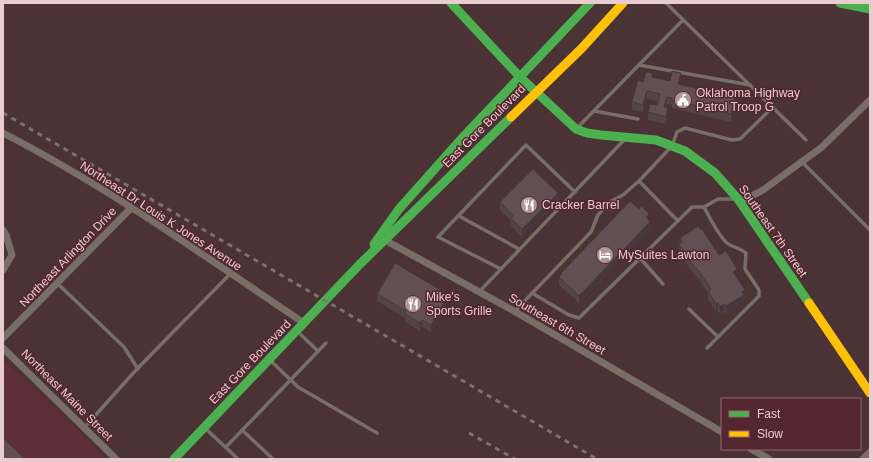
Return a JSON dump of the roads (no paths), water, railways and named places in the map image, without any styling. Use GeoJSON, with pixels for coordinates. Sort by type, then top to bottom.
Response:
{"type":"FeatureCollection","features":[{"type":"Feature","properties":{"kind":"main road","name":"Southeast 7th Street"},"geometry":{"type":"LineString","coordinates":[[451,3],[520,76],[560,116],[576,129],[587,133],[601,135],[656,140],[684,151],[715,173],[739,201],[870,393]]}},
{"type":"Feature","properties":{"kind":"main road","name":"East Gore Boulevard"},"geometry":{"type":"LineString","coordinates":[[382,239],[399,209],[464,136],[590,3]]}},
{"type":"Feature","properties":{"kind":"main road","name":"East Gore Boulevard"},"geometry":{"type":"LineString","coordinates":[[174,459],[297,331],[382,239],[582,48],[623,3]]}},
{"type":"Feature","properties":{"kind":"main road"},"geometry":{"type":"LineString","coordinates":[[840,3],[870,9]]}},
{"type":"Feature","properties":{"kind":"street"},"geometry":{"type":"LineString","coordinates":[[739,201],[763,190],[822,147],[870,100]]}},
{"type":"Feature","properties":{"kind":"street","name":"Northeast Dr Louis K Jones Avenue"},"geometry":{"type":"LineString","coordinates":[[3,133],[67,169],[131,208],[304,323]]}},
{"type":"Feature","properties":{"kind":"street","name":"Northeast Arlington Drive"},"geometry":{"type":"LineString","coordinates":[[3,338],[131,208]]}},
{"type":"Feature","properties":{"kind":"street"},"geometry":{"type":"LineString","coordinates":[[3,230],[12,255],[3,270]]}},
{"type":"Feature","properties":{"kind":"street","name":"Southeast 6th Street"},"geometry":{"type":"LineString","coordinates":[[382,239],[479,292],[721,431]]}},
{"type":"Feature","properties":{"kind":"street","name":"Northeast Maine Street"},"geometry":{"type":"LineString","coordinates":[[3,348],[116,459]]}},
{"type":"Feature","properties":{"kind":"street"},"geometry":{"type":"LineString","coordinates":[[753,450],[769,459]]}},
{"type":"Feature","properties":{"kind":"street"},"geometry":{"type":"LineString","coordinates":[[863,459],[870,452]]}},
{"type":"Feature","properties":{"kind":"lane"},"geometry":{"type":"LineString","coordinates":[[666,3],[806,140]]}},
{"type":"Feature","properties":{"kind":"lane"},"geometry":{"type":"LineString","coordinates":[[576,129],[683,20]]}},
{"type":"Feature","properties":{"kind":"lane"},"geometry":{"type":"LineString","coordinates":[[639,65],[751,86]]}},
{"type":"Feature","properties":{"kind":"lane"},"geometry":{"type":"LineString","coordinates":[[514,312],[591,232],[598,215],[608,203],[623,195],[639,181],[672,146],[677,132],[685,128],[732,140],[740,139],[773,107]]}},
{"type":"Feature","properties":{"kind":"lane"},"geometry":{"type":"LineString","coordinates":[[594,111],[638,119]]}},
{"type":"Feature","properties":{"kind":"lane"},"geometry":{"type":"LineString","coordinates":[[479,292],[628,137]]}},
{"type":"Feature","properties":{"kind":"lane"},"geometry":{"type":"LineString","coordinates":[[500,269],[438,237],[526,145],[574,192]]}},
{"type":"Feature","properties":{"kind":"lane"},"geometry":{"type":"LineString","coordinates":[[802,162],[870,230]]}},
{"type":"Feature","properties":{"kind":"lane"},"geometry":{"type":"LineString","coordinates":[[639,181],[678,221]]}},
{"type":"Feature","properties":{"kind":"lane"},"geometry":{"type":"LineString","coordinates":[[532,293],[569,315],[579,318],[692,207],[704,207],[718,198],[739,201]]}},
{"type":"Feature","properties":{"kind":"lane"},"geometry":{"type":"LineString","coordinates":[[704,207],[725,241],[731,246],[740,248],[746,253],[744,269],[759,290],[759,296],[707,348]]}},
{"type":"Feature","properties":{"kind":"lane"},"geometry":{"type":"LineString","coordinates":[[458,216],[519,249]]}},
{"type":"Feature","properties":{"kind":"lane"},"geometry":{"type":"LineString","coordinates":[[640,258],[663,284]]}},
{"type":"Feature","properties":{"kind":"lane"},"geometry":{"type":"LineString","coordinates":[[84,428],[138,369],[230,274]]}},
{"type":"Feature","properties":{"kind":"lane"},"geometry":{"type":"LineString","coordinates":[[57,283],[124,346],[138,369]]}},
{"type":"Feature","properties":{"kind":"lane"},"geometry":{"type":"LineString","coordinates":[[689,309],[718,337]]}},
{"type":"Feature","properties":{"kind":"lane"},"geometry":{"type":"LineString","coordinates":[[297,331],[318,351]]}},
{"type":"Feature","properties":{"kind":"lane"},"geometry":{"type":"LineString","coordinates":[[226,447],[326,343]]}},
{"type":"Feature","properties":{"kind":"lane"},"geometry":{"type":"LineString","coordinates":[[269,360],[300,388],[376,432]]}},
{"type":"Feature","properties":{"kind":"lane"},"geometry":{"type":"LineString","coordinates":[[205,427],[238,459]]}},
{"type":"Feature","properties":{"kind":"lane"},"geometry":{"type":"LineString","coordinates":[[242,430],[273,459]]}},
{"type":"Feature","properties":{"kind":"railway"},"geometry":{"type":"LineString","coordinates":[[3,113],[597,459]]}},
{"type":"Feature","properties":{"kind":"railway"},"geometry":{"type":"LineString","coordinates":[[469,433],[515,459]]}},
{"type":"Feature","properties":{"kind":"place","name":"Oklahoma Highway Patrol Troop G"},"geometry":{"type":"Point","coordinates":[683,100]}},
{"type":"Feature","properties":{"kind":"place","name":"Cracker Barrel"},"geometry":{"type":"Point","coordinates":[529,205]}},
{"type":"Feature","properties":{"kind":"place","name":"MySuites Lawton"},"geometry":{"type":"Point","coordinates":[605,255]}},
{"type":"Feature","properties":{"kind":"place","name":"Mike's Sports Grille"},"geometry":{"type":"Point","coordinates":[413,304]}}]}
